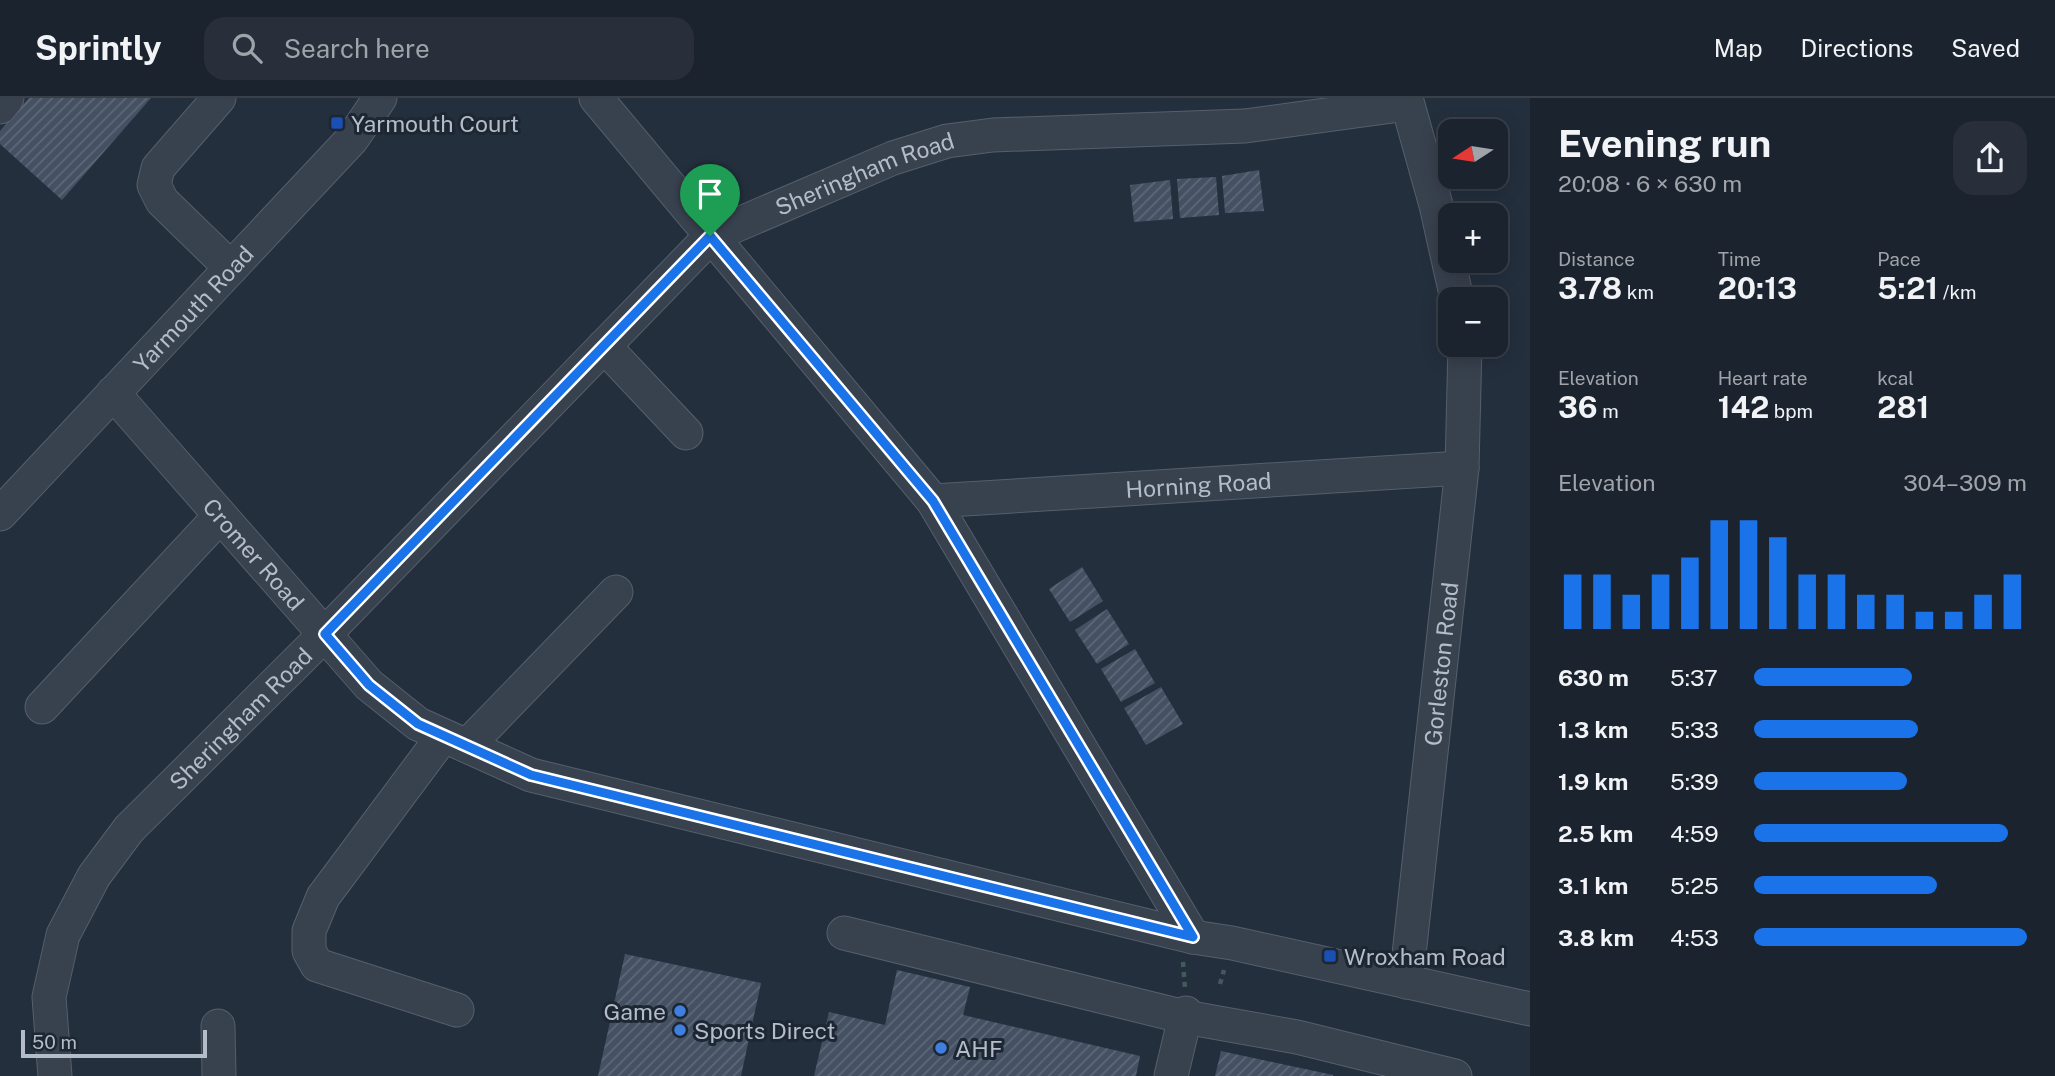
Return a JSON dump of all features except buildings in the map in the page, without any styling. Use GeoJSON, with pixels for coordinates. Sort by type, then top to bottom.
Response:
{"type":"FeatureCollection","features":[{"type":"Feature","properties":{"kind":"street"},"geometry":{"type":"LineString","coordinates":[[0,107],[7,98]]}},
{"type":"Feature","properties":{"kind":"street"},"geometry":{"type":"LineString","coordinates":[[219,98],[158,168],[154,186],[162,201],[231,268]]}},
{"type":"Feature","properties":{"kind":"street","name":"Yarmouth Road"},"geometry":{"type":"LineString","coordinates":[[0,514],[352,139],[380,98]]}},
{"type":"Feature","properties":{"kind":"street"},"geometry":{"type":"LineString","coordinates":[[596,98],[933,501],[1187,936]]}},
{"type":"Feature","properties":{"kind":"street"},"geometry":{"type":"LineString","coordinates":[[1407,101],[1436,205],[1454,287]]}},
{"type":"Feature","properties":{"kind":"street","name":"Sheringham Road"},"geometry":{"type":"LineString","coordinates":[[55,1076],[49,997],[63,935],[94,876],[129,830],[325,634],[710,236],[893,158],[967,138],[1245,125],[1407,101]]}},
{"type":"Feature","properties":{"kind":"street"},"geometry":{"type":"LineString","coordinates":[[604,346],[685,433]]}},
{"type":"Feature","properties":{"kind":"street","name":"Gorleston Road"},"geometry":{"type":"LineString","coordinates":[[1406,982],[1462,468],[1465,357]]}},
{"type":"Feature","properties":{"kind":"street","name":"Cromer Road"},"geometry":{"type":"LineString","coordinates":[[113,393],[369,685],[418,724],[531,775],[1187,936],[1233,943],[1530,1009]]}},
{"type":"Feature","properties":{"kind":"street","name":"Horning Road"},"geometry":{"type":"LineString","coordinates":[[933,501],[1462,468]]}},
{"type":"Feature","properties":{"kind":"street"},"geometry":{"type":"LineString","coordinates":[[42,708],[220,516]]}},
{"type":"Feature","properties":{"kind":"street"},"geometry":{"type":"LineString","coordinates":[[457,1010],[317,965],[309,951],[309,931],[323,897],[455,741],[617,592]]}},
{"type":"Feature","properties":{"kind":"street"},"geometry":{"type":"LineString","coordinates":[[844,933],[1455,1076]]}},
{"type":"Feature","properties":{"kind":"street"},"geometry":{"type":"LineString","coordinates":[[1171,1076],[1186,1015]]}},
{"type":"Feature","properties":{"kind":"street"},"geometry":{"type":"LineString","coordinates":[[218,1026],[219,1076]]}},
{"type":"Feature","properties":{"kind":"path"},"geometry":{"type":"LineString","coordinates":[[1186,1015],[1187,936]]}},
{"type":"Feature","properties":{"kind":"place","name":"Yarmouth Court"},"geometry":{"type":"Point","coordinates":[337,123]}},
{"type":"Feature","properties":{"kind":"place","name":"Wroxham Road"},"geometry":{"type":"Point","coordinates":[1330,956]}},
{"type":"Feature","properties":{"kind":"place","name":"Game"},"geometry":{"type":"Point","coordinates":[680,1011]}},
{"type":"Feature","properties":{"kind":"place","name":"Sports Direct"},"geometry":{"type":"Point","coordinates":[680,1030]}},
{"type":"Feature","properties":{"kind":"place","name":"AHF"},"geometry":{"type":"Point","coordinates":[941,1048]}},
{"type":"Feature","properties":{"kind":"route"},"geometry":{"type":"LineString","coordinates":[[710,236],[933,501],[1193,937],[531,775],[418,724],[369,685],[325,634],[710,236]]}}]}
